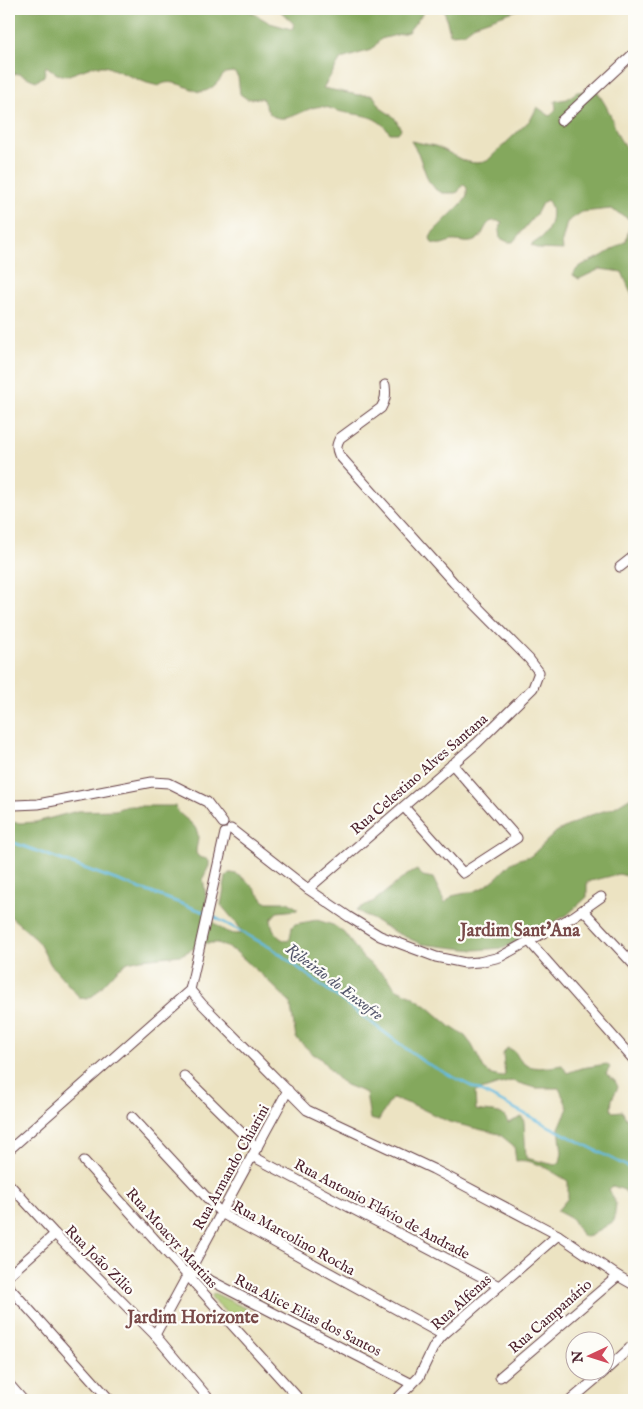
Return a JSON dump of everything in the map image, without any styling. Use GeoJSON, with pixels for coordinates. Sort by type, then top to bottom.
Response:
{"type":"FeatureCollection","features":[{"type":"Feature","properties":{"kind":"street"},"geometry":{"type":"LineString","coordinates":[[561,121],[634,53]]}},
{"type":"Feature","properties":{"kind":"street","name":"Rua Celestino Alves Santana"},"geometry":{"type":"LineString","coordinates":[[308,889],[477,743],[534,688],[539,672],[529,659],[454,583],[339,455],[336,448],[340,438],[384,403],[386,395],[385,385]]}},
{"type":"Feature","properties":{"kind":"street"},"geometry":{"type":"LineString","coordinates":[[620,567],[634,556]]}},
{"type":"Feature","properties":{"kind":"street"},"geometry":{"type":"LineString","coordinates":[[404,807],[463,873],[517,838],[452,764]]}},
{"type":"Feature","properties":{"kind":"street"},"geometry":{"type":"LineString","coordinates":[[9,804],[38,804],[152,782],[169,783],[207,802],[223,823],[220,826],[221,830],[228,831],[308,889],[380,936],[436,957],[465,963],[500,958],[574,916],[600,897]]}},
{"type":"Feature","properties":{"kind":"street"},"geometry":{"type":"LineString","coordinates":[[9,1150],[190,990],[228,831]]}},
{"type":"Feature","properties":{"kind":"street"},"geometry":{"type":"LineString","coordinates":[[583,910],[634,965]]}},
{"type":"Feature","properties":{"kind":"street"},"geometry":{"type":"LineString","coordinates":[[529,941],[634,1060]]}},
{"type":"Feature","properties":{"kind":"street"},"geometry":{"type":"LineString","coordinates":[[190,990],[306,1110],[433,1169],[558,1235],[634,1285]]}},
{"type":"Feature","properties":{"kind":"street","name":"Rua Antonio Flávio de Andrade"},"geometry":{"type":"LineString","coordinates":[[184,1076],[254,1152],[499,1286]]}},
{"type":"Feature","properties":{"kind":"street","name":"Rua Armando Chiarini"},"geometry":{"type":"LineString","coordinates":[[155,1335],[288,1090]]}},
{"type":"Feature","properties":{"kind":"street","name":"Rua Marcolino Rocha"},"geometry":{"type":"LineString","coordinates":[[132,1116],[221,1213],[443,1334]]}},
{"type":"Feature","properties":{"kind":"street","name":"Rua Moacyr Martins"},"geometry":{"type":"LineString","coordinates":[[84,1161],[189,1273],[300,1400]]}},
{"type":"Feature","properties":{"kind":"street","name":"Rua João Zilio"},"geometry":{"type":"LineString","coordinates":[[9,1184],[55,1234],[155,1335],[210,1400]]}},
{"type":"Feature","properties":{"kind":"street"},"geometry":{"type":"LineString","coordinates":[[9,1275],[55,1234]]}},
{"type":"Feature","properties":{"kind":"street","name":"Rua Alfenas"},"geometry":{"type":"LineString","coordinates":[[396,1400],[419,1376],[434,1346],[443,1334],[558,1235]]}},
{"type":"Feature","properties":{"kind":"street","name":"Rua Alice Elias dos Santos"},"geometry":{"type":"LineString","coordinates":[[189,1273],[412,1384]]}},
{"type":"Feature","properties":{"kind":"street","name":"Rua Campanário"},"geometry":{"type":"LineString","coordinates":[[500,1378],[618,1276]]}},
{"type":"Feature","properties":{"kind":"street"},"geometry":{"type":"LineString","coordinates":[[9,1287],[110,1400]]}},
{"type":"Feature","properties":{"kind":"street"},"geometry":{"type":"LineString","coordinates":[[616,1361],[634,1344]]}},
{"type":"Feature","properties":{"kind":"street"},"geometry":{"type":"LineString","coordinates":[[571,1400],[592,1382]]}},
{"type":"Feature","properties":{"kind":"street"},"geometry":{"type":"LineString","coordinates":[[9,1384],[23,1400]]}},
{"type":"Feature","properties":{"kind":"green space"},"geometry":{"type":"Polygon","coordinates":[[[9,9],[241,9],[251,12],[270,23],[291,29],[294,28],[294,24],[278,9],[426,9],[408,32],[381,39],[371,50],[341,59],[323,88],[358,95],[373,95],[382,109],[394,117],[401,129],[398,133],[390,133],[380,122],[369,117],[323,107],[311,108],[285,118],[275,117],[269,112],[262,98],[247,99],[240,94],[238,77],[234,72],[225,73],[217,83],[203,92],[173,83],[159,86],[147,83],[105,66],[94,66],[66,76],[57,74],[46,66],[44,76],[37,81],[20,74],[9,75],[9,9]]]}},
{"type":"Feature","properties":{"kind":"green space"},"geometry":{"type":"Polygon","coordinates":[[[444,9],[520,9],[476,24],[464,33],[450,34],[444,9]]]}},
{"type":"Feature","properties":{"kind":"green space"},"geometry":{"type":"Polygon","coordinates":[[[597,91],[605,104],[620,140],[628,148],[634,150],[634,300],[622,272],[600,269],[579,279],[573,275],[582,265],[602,256],[626,241],[631,220],[611,209],[582,212],[567,222],[562,242],[563,250],[538,249],[531,245],[543,236],[549,227],[552,212],[547,200],[542,203],[537,213],[513,242],[500,238],[499,231],[502,222],[492,221],[489,222],[482,235],[472,242],[432,243],[430,238],[433,232],[464,201],[467,196],[467,188],[463,184],[458,192],[455,193],[443,193],[436,190],[428,180],[418,153],[411,141],[435,146],[472,163],[487,161],[531,119],[537,107],[550,116],[556,109],[555,101],[567,99],[577,92],[597,91]]]}},
{"type":"Feature","properties":{"kind":"green space"},"geometry":{"type":"Polygon","coordinates":[[[631,797],[634,798],[634,878],[619,874],[587,882],[587,897],[567,915],[504,948],[475,950],[421,944],[356,910],[374,901],[407,875],[417,870],[423,876],[433,878],[445,903],[452,896],[475,891],[486,886],[511,863],[531,856],[556,832],[588,816],[613,808],[631,797]]]}},
{"type":"Feature","properties":{"kind":"green space"},"geometry":{"type":"Polygon","coordinates":[[[127,806],[175,806],[198,833],[196,854],[209,861],[209,866],[203,878],[209,917],[216,924],[233,934],[242,933],[238,925],[221,905],[226,877],[229,873],[244,879],[265,902],[288,902],[297,908],[297,910],[277,912],[271,919],[275,933],[283,940],[287,941],[290,939],[292,927],[295,924],[317,920],[333,925],[344,933],[363,958],[389,979],[395,988],[412,996],[465,1036],[472,1045],[484,1069],[492,1075],[501,1077],[505,1075],[503,1054],[507,1048],[515,1052],[526,1065],[541,1068],[562,1065],[567,1073],[581,1068],[607,1064],[610,1067],[606,1074],[615,1081],[618,1087],[612,1099],[611,1110],[613,1112],[622,1111],[627,1120],[632,1124],[634,1121],[634,1221],[629,1196],[624,1190],[613,1186],[609,1189],[616,1204],[614,1221],[590,1236],[585,1237],[580,1233],[572,1219],[557,1211],[568,1198],[568,1181],[536,1164],[516,1161],[514,1146],[499,1134],[449,1122],[416,1106],[392,1098],[378,1121],[370,1119],[366,1093],[346,1085],[337,1078],[320,1058],[296,1038],[290,1002],[235,951],[217,943],[204,943],[181,955],[128,962],[118,969],[94,995],[87,999],[80,998],[51,965],[37,940],[9,915],[9,822],[36,822],[77,811],[115,810],[127,806]],[[512,1081],[475,1092],[476,1110],[501,1114],[508,1123],[522,1117],[524,1122],[526,1158],[555,1165],[560,1162],[562,1153],[559,1128],[568,1108],[559,1088],[535,1088],[512,1081]]]}},
{"type":"Feature","properties":{"kind":"green space"},"geometry":{"type":"Polygon","coordinates":[[[214,1293],[251,1311],[237,1324],[211,1297],[214,1293]]]}},
{"type":"Feature","properties":{"kind":"waterway","name":"Ribeirão do Enxofre"},"geometry":{"type":"LineString","coordinates":[[9,841],[207,913],[273,949],[424,1062],[634,1170]]}},
{"type":"Feature","properties":{"kind":"district","name":"Jardim Sant'Ana"},"geometry":{"type":"Point","coordinates":[520,930]}},
{"type":"Feature","properties":{"kind":"district","name":"Jardim Horizonte"},"geometry":{"type":"Point","coordinates":[193,1317]}}]}
